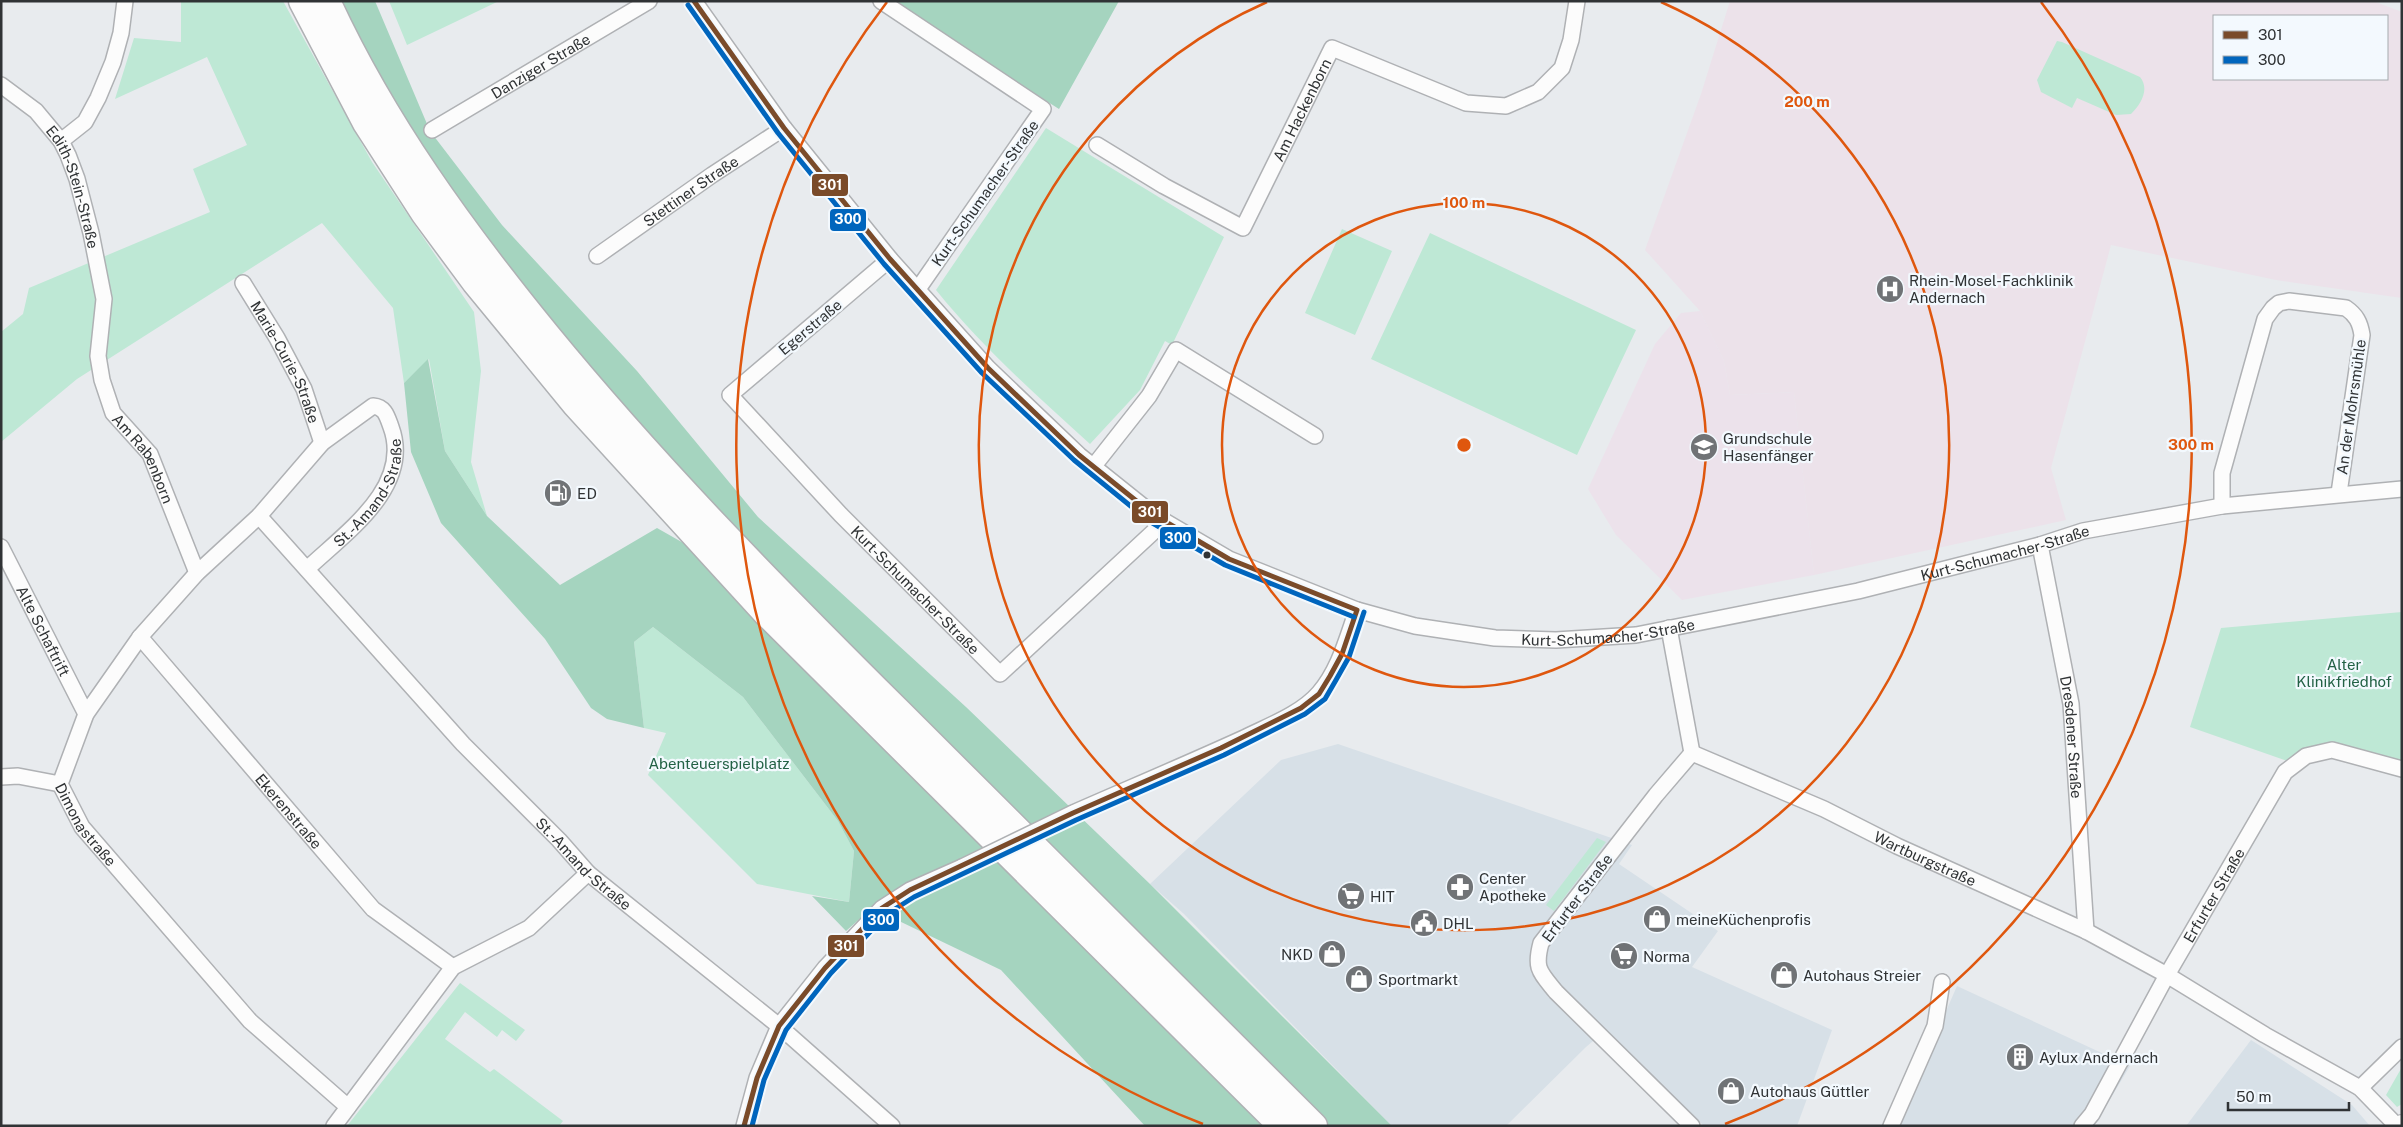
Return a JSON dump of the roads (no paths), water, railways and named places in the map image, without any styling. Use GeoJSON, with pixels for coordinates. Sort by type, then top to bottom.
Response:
{"type":"FeatureCollection","features":[{"type":"Feature","properties":{"kind":"highway"},"geometry":{"type":"LineString","coordinates":[[302,1],[366,123],[424,213],[482,290],[576,405],[766,613],[1282,1126]]}},
{"type":"Feature","properties":{"kind":"highway"},"geometry":{"type":"LineString","coordinates":[[327,1],[379,101],[441,199],[492,268],[589,387],[646,451],[784,598],[1314,1126]]}},
{"type":"Feature","properties":{"kind":"street"},"geometry":{"type":"LineString","coordinates":[[60,141],[85,122],[98,98],[114,62],[122,33],[125,1]]}},
{"type":"Feature","properties":{"kind":"street","name":"Danziger Straße"},"geometry":{"type":"LineString","coordinates":[[432,130],[649,1]]}},
{"type":"Feature","properties":{"kind":"street","name":"Kurt-Schumacher-Straße"},"geometry":{"type":"LineString","coordinates":[[694,1],[784,128],[890,259],[988,368],[1093,467],[1164,522],[1229,559],[1357,610],[1415,626],[1495,638],[1556,640],[1636,635],[1858,591],[2040,545],[2083,531],[2222,506],[2339,493],[2402,489]]}},
{"type":"Feature","properties":{"kind":"street","name":"Kurt-Schumacher-Straße"},"geometry":{"type":"LineString","coordinates":[[881,1],[1043,109],[918,289]]}},
{"type":"Feature","properties":{"kind":"street","name":"Am Hackenborn"},"geometry":{"type":"LineString","coordinates":[[1097,145],[1164,186],[1243,228],[1332,48],[1466,103],[1506,106],[1538,92],[1562,68],[1572,40],[1576,1]]}},
{"type":"Feature","properties":{"kind":"street","name":"Edith-Stein-Straße"},"geometry":{"type":"LineString","coordinates":[[1,85],[36,111],[60,141],[77,179],[91,233],[104,299],[103,312]]}},
{"type":"Feature","properties":{"kind":"street","name":"Stettiner Straße"},"geometry":{"type":"LineString","coordinates":[[597,256],[712,175],[784,128]]}},
{"type":"Feature","properties":{"kind":"street","name":"Egerstraße"},"geometry":{"type":"LineString","coordinates":[[730,395],[890,259]]}},
{"type":"Feature","properties":{"kind":"street","name":"Marie-Curie-Straße"},"geometry":{"type":"LineString","coordinates":[[243,283],[277,338],[304,389],[322,444]]}},
{"type":"Feature","properties":{"kind":"street","name":"An der Mohrsmühle"},"geometry":{"type":"LineString","coordinates":[[2222,506],[2222,473],[2261,330],[2273,308],[2279,303],[2289,301],[2346,308],[2353,313],[2360,323],[2362,335],[2339,493]]}},
{"type":"Feature","properties":{"kind":"street","name":"Am Rabenborn"},"geometry":{"type":"LineString","coordinates":[[103,312],[98,356],[102,380],[113,412],[150,454],[197,573]]}},
{"type":"Feature","properties":{"kind":"street"},"geometry":{"type":"LineString","coordinates":[[1093,467],[1149,396],[1176,350],[1315,436]]}},
{"type":"Feature","properties":{"kind":"street","name":"Kurt-Schumacher-Straße"},"geometry":{"type":"LineString","coordinates":[[730,395],[841,515],[1000,674],[1164,522]]}},
{"type":"Feature","properties":{"kind":"street","name":"Marie-Curie-Straße"},"geometry":{"type":"LineString","coordinates":[[259,516],[322,444],[372,406],[379,407]]}},
{"type":"Feature","properties":{"kind":"street","name":"St.-Amand-Straße"},"geometry":{"type":"LineString","coordinates":[[307,569],[374,506],[390,481],[395,455],[395,438],[385,411],[379,407]]}},
{"type":"Feature","properties":{"kind":"street","name":"Dimonastraße"},"geometry":{"type":"LineString","coordinates":[[259,516],[197,573],[140,637],[86,714],[60,784],[82,827],[250,1020],[348,1108]]}},
{"type":"Feature","properties":{"kind":"street","name":"St.-Amand-Straße"},"geometry":{"type":"LineString","coordinates":[[259,516],[463,744],[559,840],[588,873],[779,1026],[892,1126]]}},
{"type":"Feature","properties":{"kind":"street","name":"Dresdener Straße"},"geometry":{"type":"LineString","coordinates":[[2040,545],[2071,704],[2086,931]]}},
{"type":"Feature","properties":{"kind":"street","name":"Alte Schaftrift"},"geometry":{"type":"LineString","coordinates":[[1,547],[86,714]]}},
{"type":"Feature","properties":{"kind":"street"},"geometry":{"type":"LineString","coordinates":[[744,1126],[757,1078],[779,1026],[825,968],[882,908],[910,890],[1073,813],[1230,744],[1301,708],[1319,694],[1330,676],[1342,654],[1357,610]]}},
{"type":"Feature","properties":{"kind":"street"},"geometry":{"type":"LineString","coordinates":[[1669,628],[1692,753]]}},
{"type":"Feature","properties":{"kind":"street","name":"Ekerenstraße"},"geometry":{"type":"LineString","coordinates":[[140,637],[373,909],[453,967]]}},
{"type":"Feature","properties":{"kind":"street","name":"Erfurter Straße"},"geometry":{"type":"LineString","coordinates":[[2082,1126],[2092,1114],[2167,975],[2285,772],[2306,756],[2332,750],[2402,769]]}},
{"type":"Feature","properties":{"kind":"street","name":"Wartburgstraße"},"geometry":{"type":"LineString","coordinates":[[1692,753],[1824,809],[1896,846],[2086,931],[2167,975],[2265,1035],[2360,1088],[2397,1126]]}},
{"type":"Feature","properties":{"kind":"street","name":"Erfurter Straße"},"geometry":{"type":"LineString","coordinates":[[1692,753],[1656,795],[1541,943],[1537,957],[1538,969],[1556,992],[1692,1126]]}},
{"type":"Feature","properties":{"kind":"street"},"geometry":{"type":"LineString","coordinates":[[1,777],[18,776],[60,784]]}},
{"type":"Feature","properties":{"kind":"street"},"geometry":{"type":"LineString","coordinates":[[334,1126],[453,967],[529,928],[588,873]]}},
{"type":"Feature","properties":{"kind":"street"},"geometry":{"type":"LineString","coordinates":[[1891,1126],[1935,1026],[1942,982]]}},
{"type":"Feature","properties":{"kind":"street"},"geometry":{"type":"LineString","coordinates":[[2360,1088],[2402,1047]]}},
{"type":"Feature","properties":{"kind":"place","name":"Rhein-Mosel-Fachklinik Andernach"},"geometry":{"type":"Point","coordinates":[1890,289]}},
{"type":"Feature","properties":{"kind":"place","name":"Grundschule Hasenfänger"},"geometry":{"type":"Point","coordinates":[1704,447]}},
{"type":"Feature","properties":{"kind":"place","name":"ED"},"geometry":{"type":"Point","coordinates":[558,493]}},
{"type":"Feature","properties":{"kind":"place","name":"Center Apotheke"},"geometry":{"type":"Point","coordinates":[1460,887]}},
{"type":"Feature","properties":{"kind":"place","name":"HIT"},"geometry":{"type":"Point","coordinates":[1351,896]}},
{"type":"Feature","properties":{"kind":"place","name":"meineKüchenprofis"},"geometry":{"type":"Point","coordinates":[1657,919]}},
{"type":"Feature","properties":{"kind":"place","name":"DHL"},"geometry":{"type":"Point","coordinates":[1424,923]}},
{"type":"Feature","properties":{"kind":"place","name":"NKD"},"geometry":{"type":"Point","coordinates":[1332,954]}},
{"type":"Feature","properties":{"kind":"place","name":"Norma"},"geometry":{"type":"Point","coordinates":[1624,956]}},
{"type":"Feature","properties":{"kind":"place","name":"Autohaus Streier"},"geometry":{"type":"Point","coordinates":[1784,975]}},
{"type":"Feature","properties":{"kind":"place","name":"Sportmarkt"},"geometry":{"type":"Point","coordinates":[1359,979]}},
{"type":"Feature","properties":{"kind":"place","name":"Aylux Andernach"},"geometry":{"type":"Point","coordinates":[2020,1057]}},
{"type":"Feature","properties":{"kind":"place","name":"Autohaus Güttler"},"geometry":{"type":"Point","coordinates":[1731,1091]}},
{"type":"Feature","properties":{"kind":"park label","name":"Alter Klinikfriedhof"},"geometry":{"type":"Point","coordinates":[2344,672]}},
{"type":"Feature","properties":{"kind":"park label","name":"Abenteuerspielplatz"},"geometry":{"type":"Point","coordinates":[719,763]}}]}
